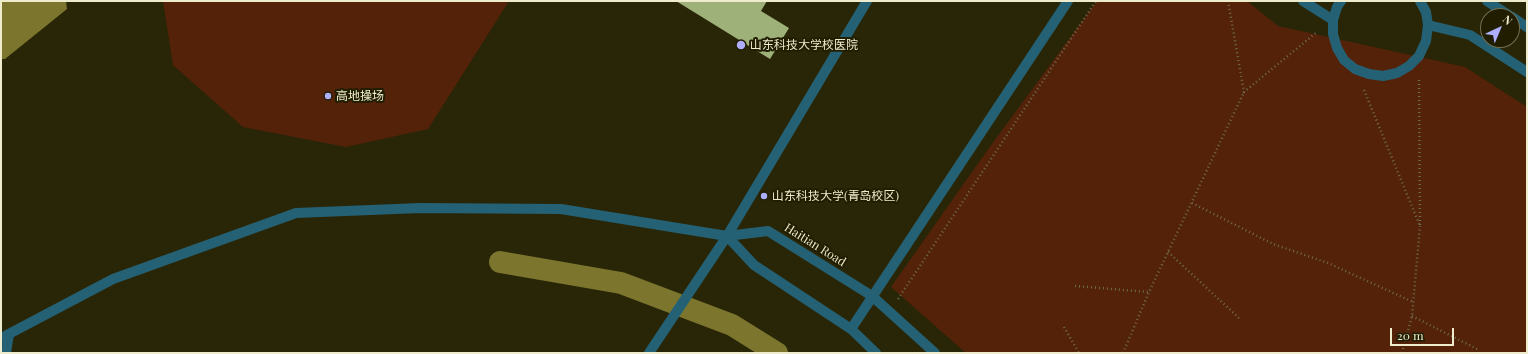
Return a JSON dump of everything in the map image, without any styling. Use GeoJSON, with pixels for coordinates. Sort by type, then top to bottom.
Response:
{"type":"FeatureCollection","features":[{"type":"Feature","properties":{"kind":"lane"},"geometry":{"type":"LineString","coordinates":[[649,353],[727,236],[867,1]]}},
{"type":"Feature","properties":{"kind":"lane"},"geometry":{"type":"LineString","coordinates":[[850,329],[1068,1]]}},
{"type":"Feature","properties":{"kind":"lane"},"geometry":{"type":"LineString","coordinates":[[1303,1],[1333,20]]}},
{"type":"Feature","properties":{"kind":"lane"},"geometry":{"type":"LineString","coordinates":[[1341,1],[1337,6],[1333,20],[1333,34],[1337,48],[1344,60],[1356,69],[1369,74],[1383,76],[1397,73],[1409,66],[1419,56],[1426,41],[1428,25],[1426,12],[1420,1]]}},
{"type":"Feature","properties":{"kind":"lane"},"geometry":{"type":"LineString","coordinates":[[1487,1],[1498,8]]}},
{"type":"Feature","properties":{"kind":"lane"},"geometry":{"type":"LineString","coordinates":[[1428,25],[1470,35],[1527,72]]}},
{"type":"Feature","properties":{"kind":"lane","name":"Haitian Road"},"geometry":{"type":"LineString","coordinates":[[5,336],[113,279],[296,213],[420,208],[561,209],[727,236],[768,231],[872,296],[935,353]]}},
{"type":"Feature","properties":{"kind":"lane"},"geometry":{"type":"LineString","coordinates":[[727,236],[754,265],[850,329],[876,353]]}},
{"type":"Feature","properties":{"kind":"lane"},"geometry":{"type":"LineString","coordinates":[[5,336],[6,353]]}},
{"type":"Feature","properties":{"kind":"path"},"geometry":{"type":"LineString","coordinates":[[890,312],[1096,1]]}},
{"type":"Feature","properties":{"kind":"path"},"geometry":{"type":"LineString","coordinates":[[1228,1],[1244,92]]}},
{"type":"Feature","properties":{"kind":"path"},"geometry":{"type":"LineString","coordinates":[[1123,353],[1149,292],[1244,92],[1333,20]]}},
{"type":"Feature","properties":{"kind":"path"},"geometry":{"type":"LineString","coordinates":[[1402,353],[1412,316],[1420,226],[1419,56]]}},
{"type":"Feature","properties":{"kind":"path"},"geometry":{"type":"LineString","coordinates":[[1356,69],[1420,226]]}},
{"type":"Feature","properties":{"kind":"path"},"geometry":{"type":"LineString","coordinates":[[1192,203],[1273,244],[1328,263],[1413,302]]}},
{"type":"Feature","properties":{"kind":"path"},"geometry":{"type":"LineString","coordinates":[[1168,252],[1239,318]]}},
{"type":"Feature","properties":{"kind":"path"},"geometry":{"type":"LineString","coordinates":[[1075,286],[1149,292]]}},
{"type":"Feature","properties":{"kind":"path"},"geometry":{"type":"LineString","coordinates":[[1412,316],[1479,350]]}},
{"type":"Feature","properties":{"kind":"path"},"geometry":{"type":"LineString","coordinates":[[1064,327],[1079,353]]}},
{"type":"Feature","properties":{"kind":"shaded area"},"geometry":{"type":"Polygon","coordinates":[[[1,1],[66,1],[67,9],[5,59],[1,59],[1,1]]]}},
{"type":"Feature","properties":{"kind":"shaded area","name":"高地操场"},"geometry":{"type":"Polygon","coordinates":[[[163,1],[509,1],[428,129],[346,147],[243,127],[173,65],[163,1]]]}},
{"type":"Feature","properties":{"kind":"shaded area"},"geometry":{"type":"Polygon","coordinates":[[[1097,1],[1247,1],[1278,26],[1465,67],[1527,107],[1527,353],[966,353],[891,287],[989,148],[1097,1]]]}},
{"type":"Feature","properties":{"kind":"building"},"geometry":{"type":"Polygon","coordinates":[[[676,1],[767,1],[761,11],[789,28],[770,59],[676,1]]]}},
{"type":"Feature","properties":{"kind":"waterway"},"geometry":{"type":"LineString","coordinates":[[500,262],[621,283],[732,325],[777,353]]}},
{"type":"Feature","properties":{"kind":"place","name":"山东科技大学校医院"},"geometry":{"type":"Point","coordinates":[741,45]}},
{"type":"Feature","properties":{"kind":"place","name":"高地操场"},"geometry":{"type":"Point","coordinates":[328,96]}},
{"type":"Feature","properties":{"kind":"place","name":"山东科技大学(青岛校区)"},"geometry":{"type":"Point","coordinates":[764,196]}}]}
